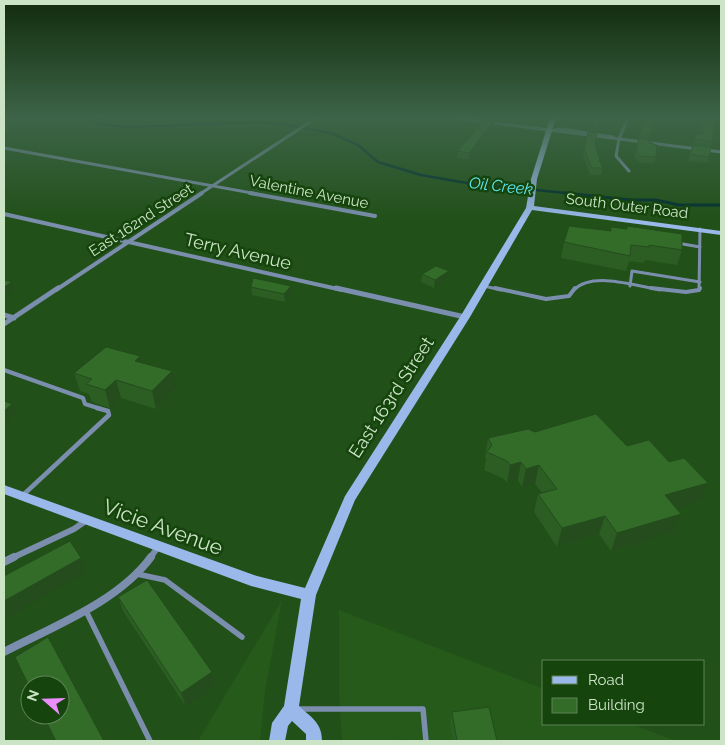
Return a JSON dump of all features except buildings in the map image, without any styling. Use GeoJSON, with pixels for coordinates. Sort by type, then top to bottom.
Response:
{"type":"FeatureCollection","features":[{"type":"Feature","properties":{"kind":"street","name":"Valentine Avenue"},"geometry":{"type":"LineString","coordinates":[[32,153],[375,216]]}},
{"type":"Feature","properties":{"kind":"street","name":"East 162nd Street"},"geometry":{"type":"LineString","coordinates":[[4,324],[263,153]]}},
{"type":"Feature","properties":{"kind":"street","name":"East 163rd Street"},"geometry":{"type":"LineString","coordinates":[[277,741],[280,723],[291,709],[310,596],[349,499],[484,286],[530,203],[534,179],[543,153]]}},
{"type":"Feature","properties":{"kind":"street"},"geometry":{"type":"LineString","coordinates":[[617,153],[616,156],[629,171]]}},
{"type":"Feature","properties":{"kind":"street","name":"South Outer Road"},"geometry":{"type":"LineString","coordinates":[[530,203],[721,233]]}},
{"type":"Feature","properties":{"kind":"street","name":"Terry Avenue"},"geometry":{"type":"LineString","coordinates":[[4,214],[465,317]]}},
{"type":"Feature","properties":{"kind":"street"},"geometry":{"type":"LineString","coordinates":[[4,315],[14,318]]}},
{"type":"Feature","properties":{"kind":"street","name":"Vicie Avenue"},"geometry":{"type":"LineString","coordinates":[[4,489],[256,582],[310,596]]}},
{"type":"Feature","properties":{"kind":"street"},"geometry":{"type":"LineString","coordinates":[[4,562],[74,529],[87,520]]}},
{"type":"Feature","properties":{"kind":"street"},"geometry":{"type":"LineString","coordinates":[[4,652],[85,609],[119,588],[137,574],[159,546]]}},
{"type":"Feature","properties":{"kind":"street"},"geometry":{"type":"LineString","coordinates":[[291,709],[314,731],[314,741]]}},
{"type":"Feature","properties":{"kind":"lane"},"geometry":{"type":"LineString","coordinates":[[484,286],[546,299],[569,296],[579,284],[596,280],[678,293],[699,290],[700,229]]}},
{"type":"Feature","properties":{"kind":"lane"},"geometry":{"type":"LineString","coordinates":[[672,242],[700,247]]}},
{"type":"Feature","properties":{"kind":"lane"},"geometry":{"type":"LineString","coordinates":[[630,286],[632,271],[700,282]]}},
{"type":"Feature","properties":{"kind":"lane"},"geometry":{"type":"LineString","coordinates":[[4,370],[83,398],[85,404],[108,411],[109,415],[22,496]]}},
{"type":"Feature","properties":{"kind":"lane"},"geometry":{"type":"LineString","coordinates":[[137,574],[165,580],[242,637]]}},
{"type":"Feature","properties":{"kind":"lane"},"geometry":{"type":"LineString","coordinates":[[85,609],[150,741]]}},
{"type":"Feature","properties":{"kind":"lane"},"geometry":{"type":"LineString","coordinates":[[291,709],[423,709],[426,741]]}},
{"type":"Feature","properties":{"kind":"shaded area"},"geometry":{"type":"Polygon","coordinates":[[[282,600],[265,691],[260,741],[198,741],[282,600]]]}},
{"type":"Feature","properties":{"kind":"shaded area"},"geometry":{"type":"Polygon","coordinates":[[[339,610],[542,688],[542,725],[634,725],[676,741],[342,741],[339,691],[339,610]]]}},
{"type":"Feature","properties":{"kind":"waterway","name":"Oil Creek"},"geometry":{"type":"LineString","coordinates":[[367,153],[378,162],[421,175],[467,183],[576,194]]}},
{"type":"Feature","properties":{"kind":"waterway","name":"Oil Creek"},"geometry":{"type":"LineString","coordinates":[[564,193],[631,200],[656,200],[679,205],[721,205]]}}]}
